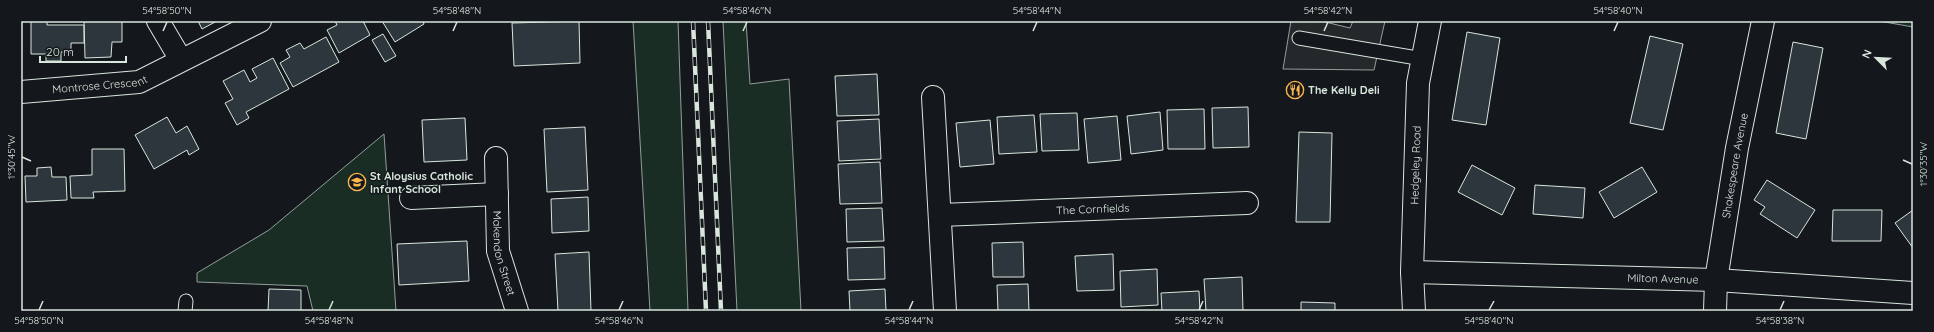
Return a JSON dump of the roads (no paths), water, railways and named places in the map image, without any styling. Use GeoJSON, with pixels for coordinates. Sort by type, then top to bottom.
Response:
{"type":"FeatureCollection","features":[{"type":"Feature","properties":{"kind":"street"},"geometry":{"type":"LineString","coordinates":[[158,21],[181,60]]}},
{"type":"Feature","properties":{"kind":"street","name":"Montrose Crescent"},"geometry":{"type":"LineString","coordinates":[[21,92],[139,82],[260,21]]}},
{"type":"Feature","properties":{"kind":"street","name":"Hedgeley Road"},"geometry":{"type":"LineString","coordinates":[[1414,311],[1412,272],[1418,83],[1430,21]]}},
{"type":"Feature","properties":{"kind":"street","name":"Shakespeare Avenue"},"geometry":{"type":"LineString","coordinates":[[1715,311],[1716,280],[1737,148],[1763,21]]}},
{"type":"Feature","properties":{"kind":"street"},"geometry":{"type":"LineString","coordinates":[[933,97],[945,311]]}},
{"type":"Feature","properties":{"kind":"street","name":"Makendon Street"},"geometry":{"type":"LineString","coordinates":[[496,158],[498,251],[517,311]]}},
{"type":"Feature","properties":{"kind":"street","name":"Makendon Street"},"geometry":{"type":"LineString","coordinates":[[411,198],[497,194]]}},
{"type":"Feature","properties":{"kind":"street","name":"The Cornfields"},"geometry":{"type":"LineString","coordinates":[[940,215],[1247,203]]}},
{"type":"Feature","properties":{"kind":"street","name":"Milton Avenue"},"geometry":{"type":"LineString","coordinates":[[1412,272],[1716,280],[1913,293]]}},
{"type":"Feature","properties":{"kind":"lane"},"geometry":{"type":"LineString","coordinates":[[1299,38],[1423,59]]}},
{"type":"Feature","properties":{"kind":"railway"},"geometry":{"type":"LineString","coordinates":[[693,21],[706,311]]}},
{"type":"Feature","properties":{"kind":"railway"},"geometry":{"type":"LineString","coordinates":[[708,21],[721,311]]}},
{"type":"Feature","properties":{"kind":"place","name":"The Kelly Deli"},"geometry":{"type":"Point","coordinates":[1295,90]}},
{"type":"Feature","properties":{"kind":"place","name":"St Aloysius Catholic Infant School"},"geometry":{"type":"Point","coordinates":[357,182]}}]}
